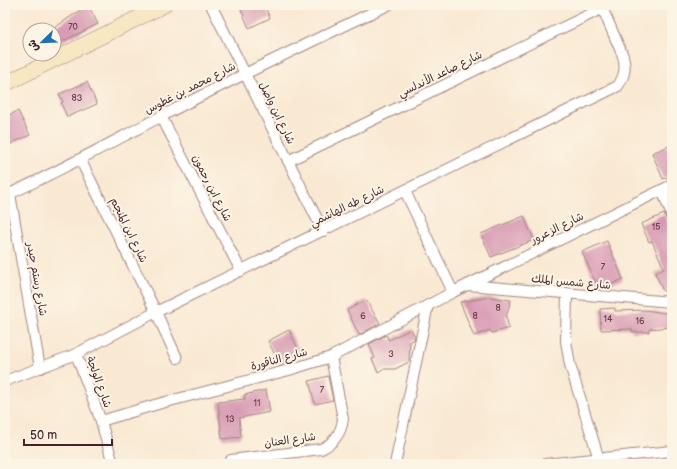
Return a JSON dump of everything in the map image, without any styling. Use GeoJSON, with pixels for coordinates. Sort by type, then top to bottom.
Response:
{"type":"FeatureCollection","features":[{"type":"Feature","properties":{"kind":"street"},"geometry":{"type":"LineString","coordinates":[[5,84],[164,5]]}},
{"type":"Feature","properties":{"kind":"street","name":"شارع ابن واصل"},"geometry":{"type":"LineString","coordinates":[[211,5],[323,231]]}},
{"type":"Feature","properties":{"kind":"street","name":"شارع محمد بن غطوس"},"geometry":{"type":"LineString","coordinates":[[8,195],[245,74],[388,5]]}},
{"type":"Feature","properties":{"kind":"street","name":"شارع صاعد الأندلسي"},"geometry":{"type":"LineString","coordinates":[[288,161],[602,7]]}},
{"type":"Feature","properties":{"kind":"street","name":"شارع طه الهاشمي"},"geometry":{"type":"LineString","coordinates":[[5,381],[76,354],[156,312],[618,86],[625,75],[625,64],[602,7]]}},
{"type":"Feature","properties":{"kind":"street","name":"شارع ابن رحمون"},"geometry":{"type":"LineString","coordinates":[[162,116],[241,271]]}},
{"type":"Feature","properties":{"kind":"street","name":"شارع ابن المنجم"},"geometry":{"type":"LineString","coordinates":[[80,159],[156,312],[177,358]]}},
{"type":"Feature","properties":{"kind":"street","name":"شارع الزعرور"},"geometry":{"type":"LineString","coordinates":[[453,292],[672,185]]}},
{"type":"Feature","properties":{"kind":"street"},"geometry":{"type":"LineString","coordinates":[[662,190],[672,216]]}},
{"type":"Feature","properties":{"kind":"street"},"geometry":{"type":"LineString","coordinates":[[405,191],[453,292]]}},
{"type":"Feature","properties":{"kind":"street","name":"شارع رستم حيدر"},"geometry":{"type":"LineString","coordinates":[[8,195],[40,368]]}},
{"type":"Feature","properties":{"kind":"street","name":"شارع شمس الملك"},"geometry":{"type":"LineString","coordinates":[[468,285],[672,302]]}},
{"type":"Feature","properties":{"kind":"street","name":"شارع الناقورة"},"geometry":{"type":"LineString","coordinates":[[101,421],[166,402],[289,370],[331,357],[453,292]]}},
{"type":"Feature","properties":{"kind":"street"},"geometry":{"type":"LineString","coordinates":[[567,293],[566,341],[570,365],[599,459]]}},
{"type":"Feature","properties":{"kind":"street"},"geometry":{"type":"LineString","coordinates":[[395,464],[428,305]]}},
{"type":"Feature","properties":{"kind":"street","name":"شارع الولجة"},"geometry":{"type":"LineString","coordinates":[[76,354],[101,421],[113,464]]}},
{"type":"Feature","properties":{"kind":"street","name":"شارع العنان"},"geometry":{"type":"LineString","coordinates":[[231,460],[321,449],[329,445],[337,438],[342,428],[343,419],[331,357]]}},
{"type":"Feature","properties":{"kind":"street"},"geometry":{"type":"LineString","coordinates":[[545,464],[672,451]]}},
{"type":"Feature","properties":{"kind":"building"},"geometry":{"type":"Polygon","coordinates":[[[88,5],[98,24],[62,42],[62,23],[88,5]]]}},
{"type":"Feature","properties":{"kind":"building"},"geometry":{"type":"Polygon","coordinates":[[[239,5],[264,5],[270,18],[249,28],[239,5]]]}},
{"type":"Feature","properties":{"kind":"building"},"geometry":{"type":"Polygon","coordinates":[[[87,82],[97,104],[67,117],[59,94],[87,82]]]}},
{"type":"Feature","properties":{"kind":"building"},"geometry":{"type":"Polygon","coordinates":[[[18,111],[30,135],[8,145],[5,138],[5,117],[18,111]]]}},
{"type":"Feature","properties":{"kind":"building"},"geometry":{"type":"Polygon","coordinates":[[[669,146],[672,154],[672,175],[663,179],[652,153],[669,146]]]}},
{"type":"Feature","properties":{"kind":"building"},"geometry":{"type":"Polygon","coordinates":[[[664,214],[672,231],[672,290],[663,291],[655,273],[664,269],[652,241],[649,242],[641,224],[664,214]]]}},
{"type":"Feature","properties":{"kind":"building"},"geometry":{"type":"Polygon","coordinates":[[[524,216],[534,240],[491,257],[481,234],[524,216]]]}},
{"type":"Feature","properties":{"kind":"building"},"geometry":{"type":"Polygon","coordinates":[[[607,241],[623,279],[610,285],[609,281],[597,286],[582,252],[607,241]]]}},
{"type":"Feature","properties":{"kind":"building"},"geometry":{"type":"Polygon","coordinates":[[[490,297],[511,300],[506,317],[509,328],[492,333],[490,330],[474,336],[460,302],[490,297]]]}},
{"type":"Feature","properties":{"kind":"building"},"geometry":{"type":"Polygon","coordinates":[[[366,300],[380,323],[359,335],[347,310],[366,300]]]}},
{"type":"Feature","properties":{"kind":"building"},"geometry":{"type":"Polygon","coordinates":[[[615,308],[615,311],[645,310],[672,314],[672,327],[649,329],[649,332],[632,332],[632,329],[601,330],[600,309],[615,308]]]}},
{"type":"Feature","properties":{"kind":"building"},"geometry":{"type":"Polygon","coordinates":[[[411,329],[415,336],[414,340],[410,341],[409,362],[395,369],[383,369],[378,372],[372,359],[375,358],[369,344],[386,335],[389,340],[411,329]]]}},
{"type":"Feature","properties":{"kind":"building"},"geometry":{"type":"Polygon","coordinates":[[[289,330],[301,355],[280,365],[268,341],[289,330]]]}},
{"type":"Feature","properties":{"kind":"building"},"geometry":{"type":"Polygon","coordinates":[[[328,376],[333,400],[315,404],[309,381],[328,376]]]}},
{"type":"Feature","properties":{"kind":"building"},"geometry":{"type":"Polygon","coordinates":[[[266,390],[270,412],[239,418],[241,437],[222,439],[218,402],[245,399],[244,395],[266,390]]]}}]}
